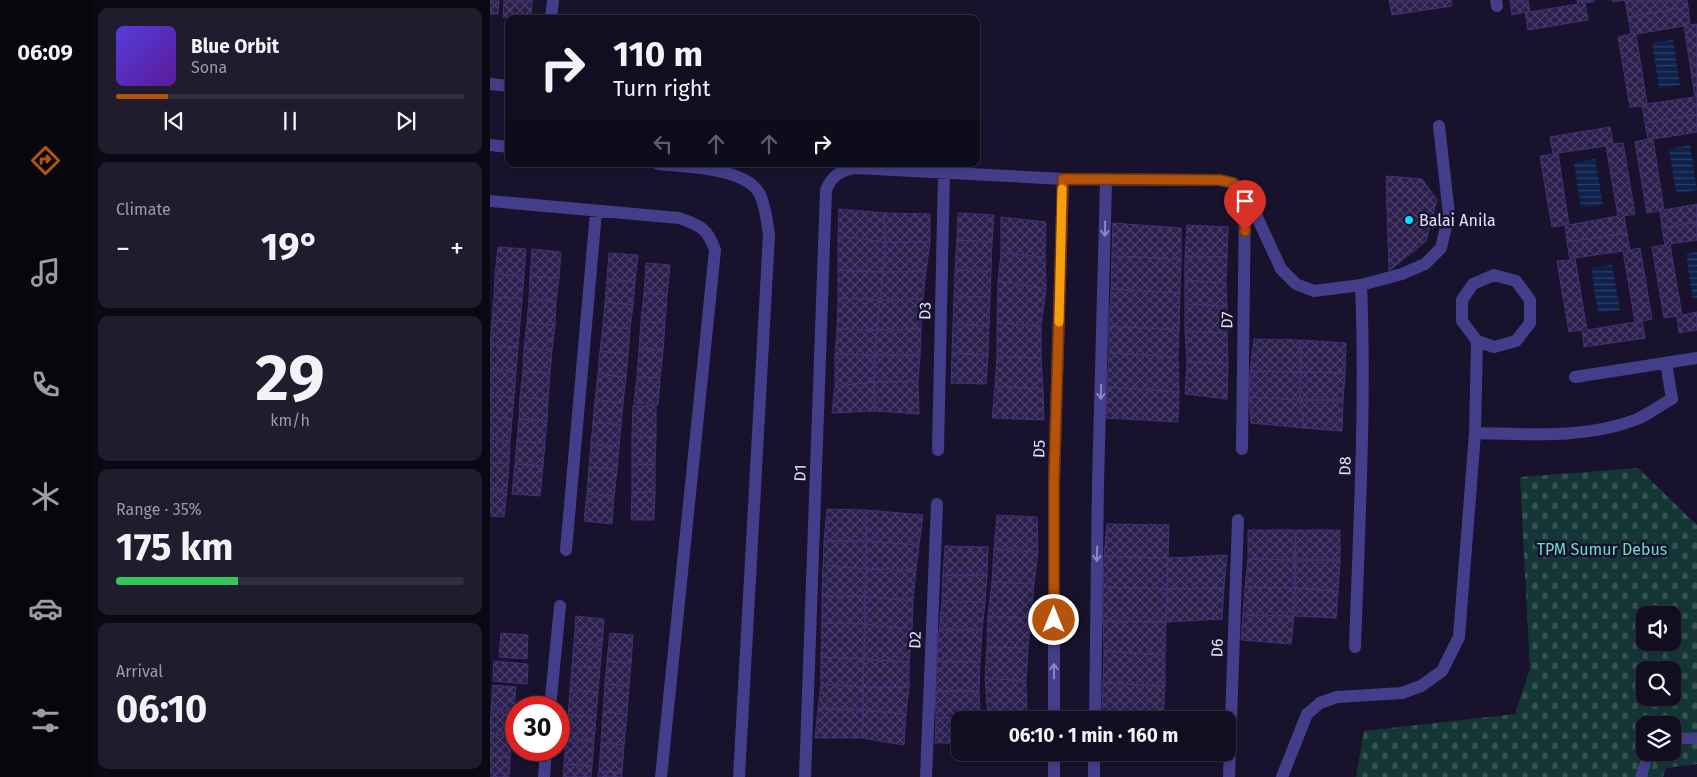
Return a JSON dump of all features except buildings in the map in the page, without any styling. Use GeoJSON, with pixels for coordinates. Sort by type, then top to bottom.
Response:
{"type":"FeatureCollection","features":[{"type":"Feature","properties":{"kind":"street"},"geometry":{"type":"LineString","coordinates":[[551,15],[553,0]]}},
{"type":"Feature","properties":{"kind":"street"},"geometry":{"type":"LineString","coordinates":[[490,84],[505,86]]}},
{"type":"Feature","properties":{"kind":"street"},"geometry":{"type":"LineString","coordinates":[[944,173],[1063,179],[1220,180],[1233,183],[1245,192],[1281,269],[1296,284],[1314,291],[1361,285],[1402,274],[1425,264],[1441,248],[1449,214],[1439,126]]}},
{"type":"Feature","properties":{"kind":"street"},"geometry":{"type":"LineString","coordinates":[[490,145],[505,147]]}},
{"type":"Feature","properties":{"kind":"street"},"geometry":{"type":"LineString","coordinates":[[688,167],[717,170],[749,182],[761,196],[770,236],[739,777]]}},
{"type":"Feature","properties":{"kind":"street","name":"D1"},"geometry":{"type":"LineString","coordinates":[[805,777],[826,190],[830,181],[846,169],[944,173]]}},
{"type":"Feature","properties":{"kind":"street","name":"D3"},"geometry":{"type":"LineString","coordinates":[[938,450],[944,173]]}},
{"type":"Feature","properties":{"kind":"street","name":"D5"},"geometry":{"type":"LineString","coordinates":[[1054,711],[1054,481],[1063,179]]}},
{"type":"Feature","properties":{"kind":"street"},"geometry":{"type":"LineString","coordinates":[[1095,711],[1098,483],[1106,180]]}},
{"type":"Feature","properties":{"kind":"street","name":"D7"},"geometry":{"type":"LineString","coordinates":[[1242,449],[1245,192]]}},
{"type":"Feature","properties":{"kind":"street"},"geometry":{"type":"LineString","coordinates":[[490,201],[679,218],[701,227],[711,239],[715,250],[661,777]]}},
{"type":"Feature","properties":{"kind":"street"},"geometry":{"type":"LineString","coordinates":[[566,550],[596,212]]}},
{"type":"Feature","properties":{"kind":"street"},"geometry":{"type":"LineString","coordinates":[[1282,777],[1307,714],[1320,703],[1337,697],[1402,693],[1421,686],[1442,671],[1459,637],[1475,433],[1477,340],[1462,321],[1462,300],[1473,284],[1494,275],[1516,281],[1530,300],[1530,323],[1516,341],[1494,347],[1477,340]]}},
{"type":"Feature","properties":{"kind":"street","name":"D8"},"geometry":{"type":"LineString","coordinates":[[1355,647],[1361,489],[1363,334],[1361,285]]}},
{"type":"Feature","properties":{"kind":"street"},"geometry":{"type":"LineString","coordinates":[[1576,377],[1697,358]]}},
{"type":"Feature","properties":{"kind":"street"},"geometry":{"type":"LineString","coordinates":[[1475,433],[1556,434],[1602,429],[1636,419],[1672,398],[1666,362]]}},
{"type":"Feature","properties":{"kind":"street","name":"D2"},"geometry":{"type":"LineString","coordinates":[[926,777],[937,504]]}},
{"type":"Feature","properties":{"kind":"street","name":"D6"},"geometry":{"type":"LineString","coordinates":[[1229,777],[1238,520]]}},
{"type":"Feature","properties":{"kind":"street"},"geometry":{"type":"LineString","coordinates":[[551,696],[560,606]]}},
{"type":"Feature","properties":{"kind":"street"},"geometry":{"type":"LineString","coordinates":[[544,777],[545,761]]}},
{"type":"Feature","properties":{"kind":"street"},"geometry":{"type":"LineString","coordinates":[[1054,761],[1054,777]]}},
{"type":"Feature","properties":{"kind":"street"},"geometry":{"type":"LineString","coordinates":[[1094,761],[1094,777]]}},
{"type":"Feature","properties":{"kind":"lane"},"geometry":{"type":"LineString","coordinates":[[1681,739],[1697,738]]}},
{"type":"Feature","properties":{"kind":"lane"},"geometry":{"type":"LineString","coordinates":[[1640,777],[1646,761]]}},
{"type":"Feature","properties":{"kind":"green space","name":"TPM Sumur Debus"},"geometry":{"type":"Polygon","coordinates":[[[1638,468],[1697,525],[1697,764],[1666,768],[1663,777],[1356,777],[1364,731],[1515,714],[1530,669],[1520,477],[1638,468]]]}},
{"type":"Feature","properties":{"kind":"water"},"geometry":{"type":"Polygon","coordinates":[[[1673,40],[1680,85],[1659,88],[1652,43],[1673,40]]]}},
{"type":"Feature","properties":{"kind":"water"},"geometry":{"type":"Polygon","coordinates":[[[1690,145],[1697,190],[1676,193],[1669,149],[1690,145]]]}},
{"type":"Feature","properties":{"kind":"water"},"geometry":{"type":"Polygon","coordinates":[[[1595,159],[1603,205],[1581,208],[1574,163],[1595,159]]]}},
{"type":"Feature","properties":{"kind":"water"},"geometry":{"type":"Polygon","coordinates":[[[1697,252],[1697,298],[1693,299],[1686,254],[1697,252]]]}},
{"type":"Feature","properties":{"kind":"water"},"geometry":{"type":"Polygon","coordinates":[[[1612,265],[1620,310],[1598,313],[1591,268],[1612,265]]]}},
{"type":"Feature","properties":{"kind":"slow traffic"},"geometry":{"type":"LineString","coordinates":[[1059,322],[1062,189]]}},
{"type":"Feature","properties":{"kind":"place","name":"Balai Anila"},"geometry":{"type":"Point","coordinates":[1409,220]}},
{"type":"Feature","properties":{"kind":"route"},"geometry":{"type":"LineString","coordinates":[[1054,620],[1054,481],[1063,179],[1220,180],[1233,183],[1245,192],[1245,231]]}}]}
